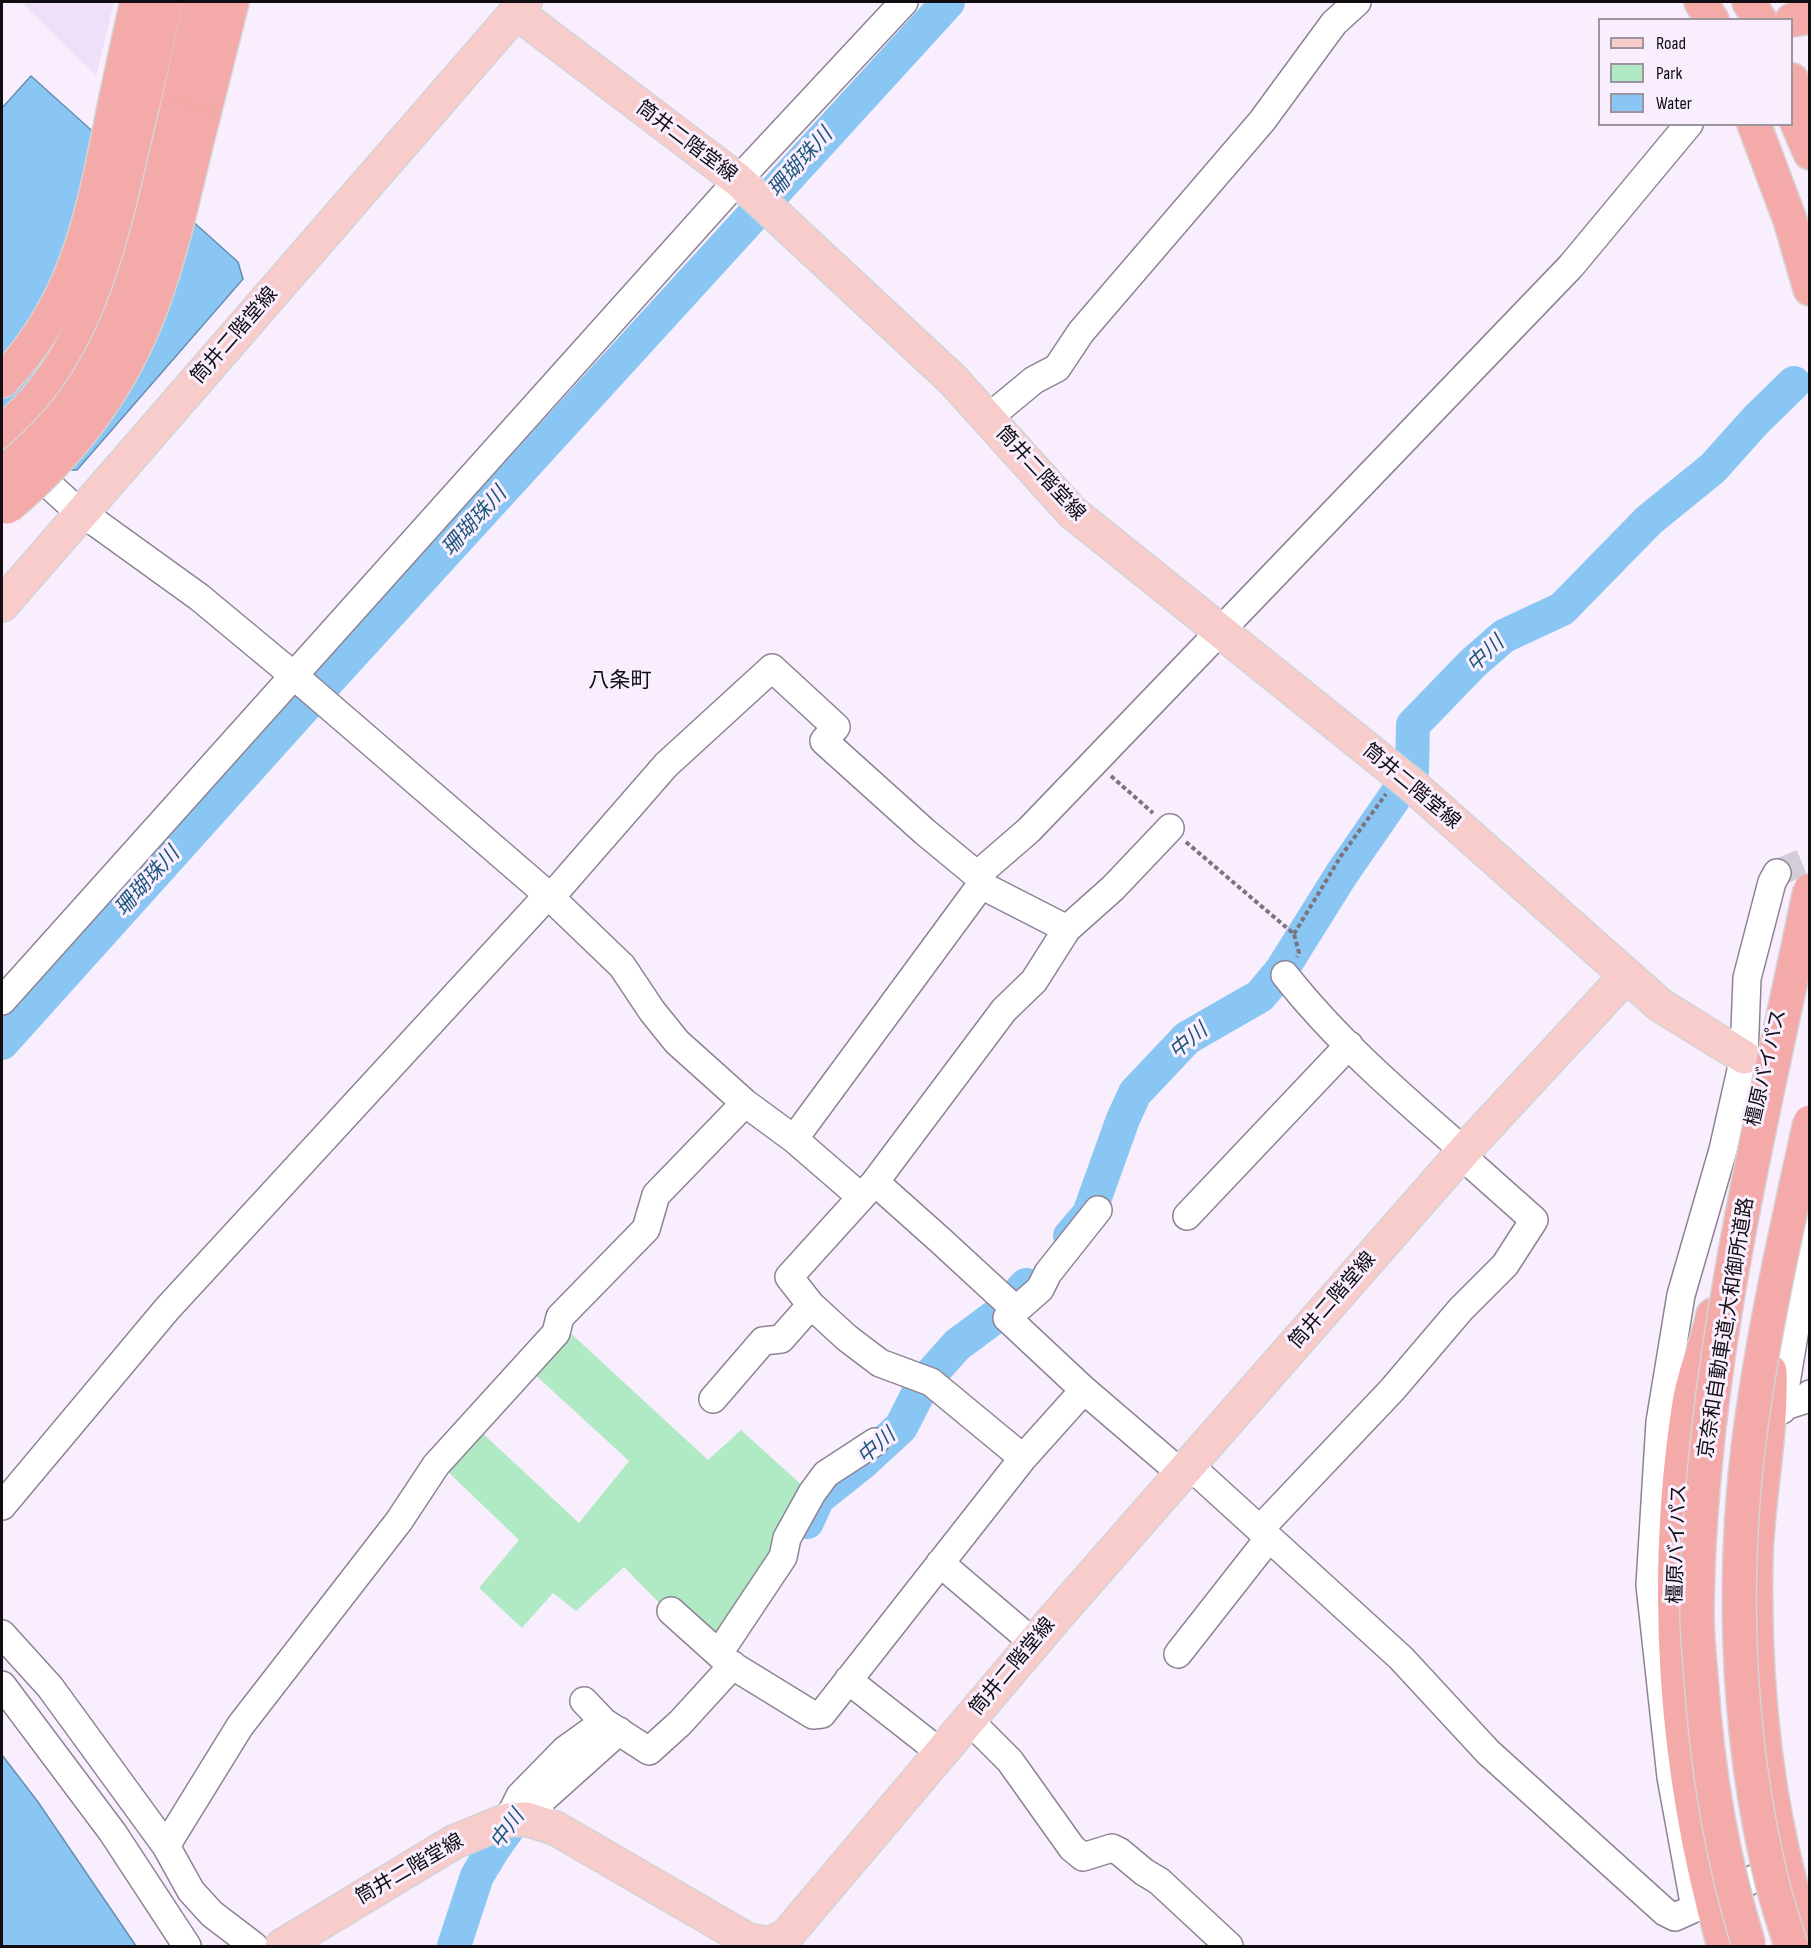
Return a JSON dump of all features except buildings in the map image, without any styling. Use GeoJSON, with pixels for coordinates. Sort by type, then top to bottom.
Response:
{"type":"FeatureCollection","features":[{"type":"Feature","properties":{"kind":"highway"},"geometry":{"type":"LineString","coordinates":[[2,432],[44,391],[64,361],[86,321],[104,274],[133,86],[137,2]]}},
{"type":"Feature","properties":{"kind":"highway"},"geometry":{"type":"LineString","coordinates":[[2,381],[44,328],[66,288],[133,86],[166,2]]}},
{"type":"Feature","properties":{"kind":"highway"},"geometry":{"type":"LineString","coordinates":[[4,508],[37,482],[66,451],[100,408],[125,366],[145,323],[165,269],[188,119],[200,2]]}},
{"type":"Feature","properties":{"kind":"highway"},"geometry":{"type":"LineString","coordinates":[[2,474],[44,434],[71,404],[94,370],[114,328],[232,2]]}},
{"type":"Feature","properties":{"kind":"highway"},"geometry":{"type":"LineString","coordinates":[[1690,2],[1699,18]]}},
{"type":"Feature","properties":{"kind":"highway"},"geometry":{"type":"LineString","coordinates":[[1701,2],[1711,18]]}},
{"type":"Feature","properties":{"kind":"highway"},"geometry":{"type":"LineString","coordinates":[[1734,2],[1743,18]]}},
{"type":"Feature","properties":{"kind":"highway"},"geometry":{"type":"LineString","coordinates":[[1749,2],[1759,18]]}},
{"type":"Feature","properties":{"kind":"highway"},"geometry":{"type":"LineString","coordinates":[[1793,20],[1809,17]]}},
{"type":"Feature","properties":{"kind":"highway"},"geometry":{"type":"LineString","coordinates":[[1793,84],[1809,118]]}},
{"type":"Feature","properties":{"kind":"highway"},"geometry":{"type":"LineString","coordinates":[[1793,116],[1809,153]]}},
{"type":"Feature","properties":{"kind":"highway"},"geometry":{"type":"LineString","coordinates":[[1755,126],[1790,220],[1809,289]]}},
{"type":"Feature","properties":{"kind":"highway"},"geometry":{"type":"LineString","coordinates":[[1766,126],[1794,199],[1809,255]]}},
{"type":"Feature","properties":{"kind":"highway","name":"京奈和自動車道;大和御所道路"},"geometry":{"type":"LineString","coordinates":[[1749,1947],[1735,1900],[1715,1808],[1703,1716],[1697,1615],[1700,1513],[1711,1401],[1727,1300],[1809,890]]}},
{"type":"Feature","properties":{"kind":"highway","name":"橿原バイパス"},"geometry":{"type":"LineString","coordinates":[[1724,1947],[1703,1904],[1681,1729],[1676,1645],[1675,1563],[1680,1482],[1690,1401],[1712,1321],[1764,1074],[1809,900]]}},
{"type":"Feature","properties":{"kind":"highway"},"geometry":{"type":"LineString","coordinates":[[1809,1110],[1767,1293],[1771,1401],[1756,1556],[1756,1646],[1764,1735],[1777,1824],[1799,1917],[1809,1947]]}},
{"type":"Feature","properties":{"kind":"highway","name":"京奈和自動車道;大和御所道路"},"geometry":{"type":"LineString","coordinates":[[1791,1947],[1773,1886],[1755,1797],[1745,1710],[1740,1609],[1743,1507],[1755,1399],[1772,1302],[1809,1122]]}},
{"type":"Feature","properties":{"kind":"main road","name":"筒井二階堂線"},"geometry":{"type":"LineString","coordinates":[[2,605],[514,5],[740,182],[953,380],[1072,512],[1404,779],[1660,1005],[1744,1057]]}},
{"type":"Feature","properties":{"kind":"main road","name":"筒井二階堂線"},"geometry":{"type":"LineString","coordinates":[[282,1947],[454,1842],[519,1820],[555,1828],[748,1940],[769,1944],[786,1936],[1185,1469],[1462,1153],[1626,976]]}},
{"type":"Feature","properties":{"kind":"street"},"geometry":{"type":"LineString","coordinates":[[2,1001],[904,2]]}},
{"type":"Feature","properties":{"kind":"street"},"geometry":{"type":"LineString","coordinates":[[988,418],[1034,380],[1057,368],[1081,332],[1262,121],[1334,22],[1357,2]]}},
{"type":"Feature","properties":{"kind":"street"},"geometry":{"type":"LineString","coordinates":[[794,1139],[979,880],[1221,632],[1571,266],[1687,126]]}},
{"type":"Feature","properties":{"kind":"street"},"geometry":{"type":"LineString","coordinates":[[2,442],[82,513],[200,597],[550,896],[622,966],[652,1011],[677,1042],[745,1103],[868,1189],[1010,1304]]}},
{"type":"Feature","properties":{"kind":"street"},"geometry":{"type":"LineString","coordinates":[[2,1506],[167,1309],[550,896],[666,765],[771,668],[836,728],[824,741],[979,880],[1067,929]]}},
{"type":"Feature","properties":{"kind":"street"},"geometry":{"type":"LineString","coordinates":[[1023,1458],[925,1380],[880,1363],[847,1338],[811,1305],[789,1277],[868,1189],[1004,1010],[1034,981],[1067,929],[1113,888],[1170,828]]}},
{"type":"Feature","properties":{"kind":"street"},"geometry":{"type":"LineString","coordinates":[[1703,1904],[1671,1777],[1650,1585],[1660,1422],[1681,1295],[1723,1150],[1744,1057],[1747,978],[1772,882],[1777,873]]}},
{"type":"Feature","properties":{"kind":"street"},"geometry":{"type":"LineString","coordinates":[[1178,1654],[1265,1533],[1461,1309],[1505,1265],[1534,1220],[1389,1086],[1304,999],[1292,964]]}},
{"type":"Feature","properties":{"kind":"street"},"geometry":{"type":"LineString","coordinates":[[1187,1216],[1349,1045]]}},
{"type":"Feature","properties":{"kind":"street"},"geometry":{"type":"LineString","coordinates":[[166,1846],[240,1726],[399,1521],[436,1465],[472,1422],[556,1333],[560,1317],[646,1229],[656,1195],[745,1103]]}},
{"type":"Feature","properties":{"kind":"street"},"geometry":{"type":"LineString","coordinates":[[1098,1210],[1048,1273],[1040,1288],[1010,1304],[1007,1318],[1084,1390],[1265,1533],[1401,1658],[1488,1752],[1665,1912],[1675,1917],[1797,1858],[1778,1738],[1766,1613],[1765,1577],[1770,1492],[1789,1355],[1807,1262],[1809,1219]]}},
{"type":"Feature","properties":{"kind":"street"},"geometry":{"type":"LineString","coordinates":[[713,1399],[763,1341],[781,1339],[811,1305]]}},
{"type":"Feature","properties":{"kind":"street"},"geometry":{"type":"LineString","coordinates":[[671,1611],[727,1661],[813,1715],[822,1714],[1023,1458],[1084,1390]]}},
{"type":"Feature","properties":{"kind":"street"},"geometry":{"type":"LineString","coordinates":[[1782,1407],[1804,1400],[1809,1394]]}},
{"type":"Feature","properties":{"kind":"street"},"geometry":{"type":"LineString","coordinates":[[584,1701],[611,1727],[649,1751],[680,1723],[727,1661],[783,1557],[787,1538],[812,1493],[826,1474],[875,1443]]}},
{"type":"Feature","properties":{"kind":"street"},"geometry":{"type":"LineString","coordinates":[[940,1563],[1034,1643]]}},
{"type":"Feature","properties":{"kind":"street"},"geometry":{"type":"LineString","coordinates":[[2,1634],[50,1686],[166,1846],[191,1891],[212,1914],[254,1947]]}},
{"type":"Feature","properties":{"kind":"street"},"geometry":{"type":"LineString","coordinates":[[848,1680],[941,1753]]}},
{"type":"Feature","properties":{"kind":"street"},"geometry":{"type":"LineString","coordinates":[[2,1685],[113,1833],[187,1947]]}},
{"type":"Feature","properties":{"kind":"street"},"geometry":{"type":"LineString","coordinates":[[969,1720],[1010,1761],[1072,1848],[1083,1857],[1112,1848],[1120,1852],[1144,1872],[1160,1881],[1228,1947]]}},
{"type":"Feature","properties":{"kind":"street"},"geometry":{"type":"LineString","coordinates":[[519,1820],[543,1799],[611,1727]]}},
{"type":"Feature","properties":{"kind":"path"},"geometry":{"type":"LineString","coordinates":[[1095,762],[1294,934]]}},
{"type":"Feature","properties":{"kind":"path"},"geometry":{"type":"LineString","coordinates":[[1292,964],[1294,934],[1341,856],[1404,779]]}},
{"type":"Feature","properties":{"kind":"shaded area"},"geometry":{"type":"Polygon","coordinates":[[[21,2],[114,2],[96,76],[21,2]]]}},
{"type":"Feature","properties":{"kind":"green space"},"geometry":{"type":"Polygon","coordinates":[[[565,1328],[708,1460],[741,1430],[805,1488],[767,1566],[716,1641],[666,1610],[624,1567],[576,1611],[553,1593],[522,1628],[479,1588],[519,1540],[444,1468],[478,1429],[579,1523],[629,1461],[531,1371],[565,1328]]]}},
{"type":"Feature","properties":{"kind":"water"},"geometry":{"type":"Polygon","coordinates":[[[31,76],[238,262],[243,279],[77,470],[59,470],[2,418],[2,108],[31,76]]]}},
{"type":"Feature","properties":{"kind":"water"},"geometry":{"type":"Polygon","coordinates":[[[2,1755],[38,1802],[136,1946],[2,1946],[2,1755]]]}},
{"type":"Feature","properties":{"kind":"waterway","name":"珊瑚珠川"},"geometry":{"type":"LineString","coordinates":[[2,1043],[325,684],[948,2]]}},
{"type":"Feature","properties":{"kind":"waterway","name":"中川"},"geometry":{"type":"LineString","coordinates":[[1070,1236],[1089,1214],[1123,1119],[1135,1093],[1187,1038],[1260,996],[1281,971],[1341,875],[1412,772],[1413,725],[1473,663],[1504,636],[1562,609],[1649,520],[1713,468],[1756,420],[1794,383]]}},
{"type":"Feature","properties":{"kind":"waterway","name":"中川"},"geometry":{"type":"LineString","coordinates":[[807,1522],[818,1498],[862,1463],[901,1427],[924,1382],[957,1345],[1000,1313],[1026,1285]]}},
{"type":"Feature","properties":{"kind":"waterway","name":"中川"},"geometry":{"type":"LineString","coordinates":[[454,1946],[477,1876],[525,1804]]}},
{"type":"Feature","properties":{"kind":"tunnel"},"geometry":{"type":"LineString","coordinates":[[1777,873],[1810,859]]}},
{"type":"Feature","properties":{"kind":"district","name":"八条町"},"geometry":{"type":"Point","coordinates":[620,682]}}]}
